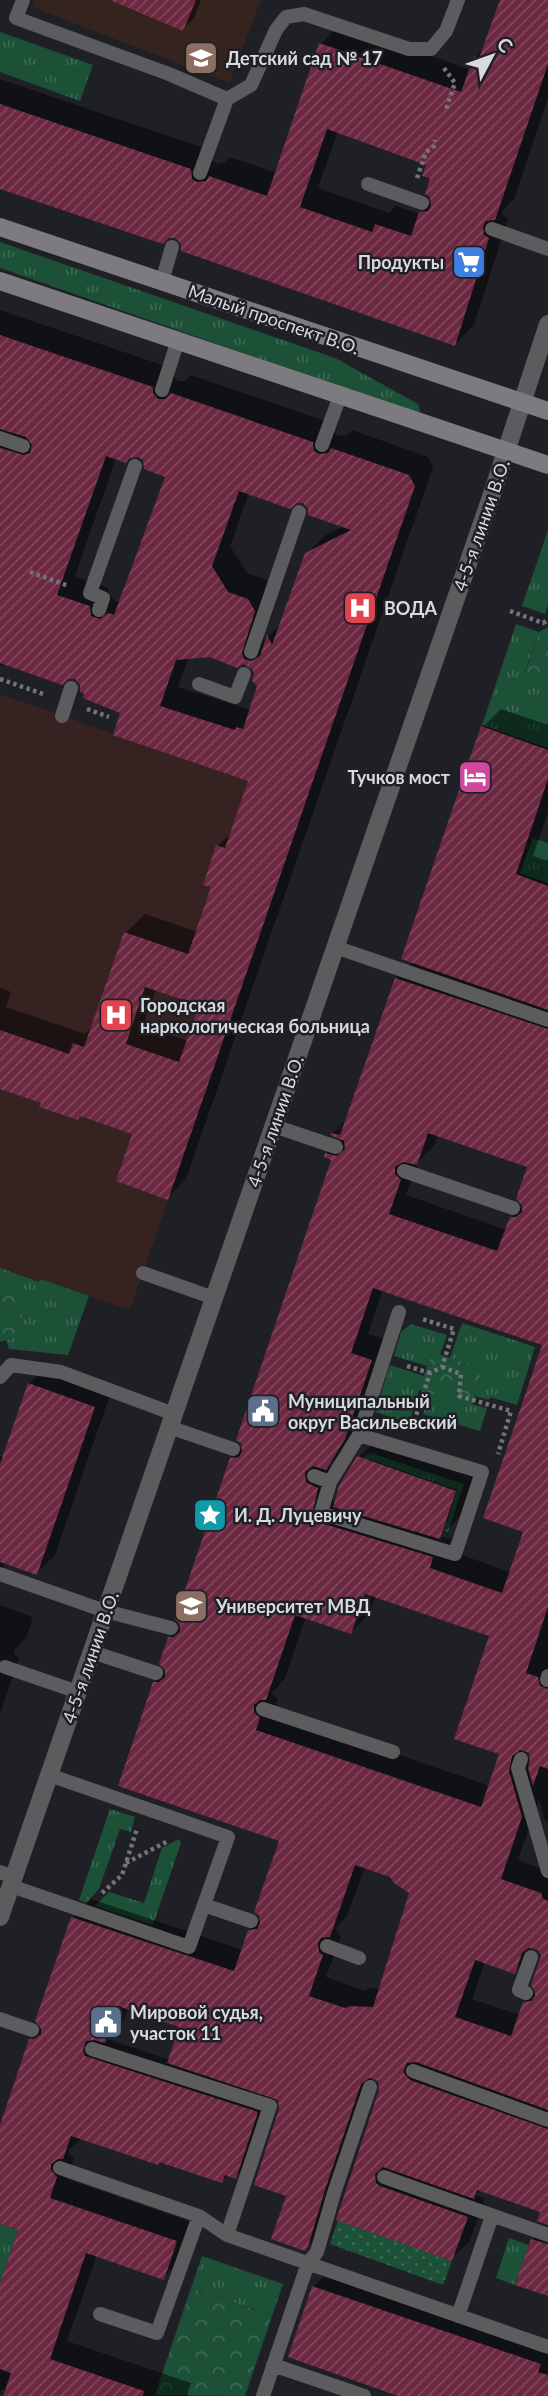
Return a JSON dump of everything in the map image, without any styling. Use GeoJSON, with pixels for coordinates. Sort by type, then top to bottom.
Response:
{"type":"FeatureCollection","features":[{"type":"Feature","properties":{"kind":"main road","name":"Малый проспект В.О."},"geometry":{"type":"LineString","coordinates":[[0,227],[548,411]]}},
{"type":"Feature","properties":{"kind":"main road"},"geometry":{"type":"LineString","coordinates":[[0,281],[548,464]]}},
{"type":"Feature","properties":{"kind":"street","name":"4-5-я линии В.О."},"geometry":{"type":"LineString","coordinates":[[0,1917],[8,1878],[78,1692],[507,450],[548,324]]}},
{"type":"Feature","properties":{"kind":"lane"},"geometry":{"type":"LineString","coordinates":[[23,0],[16,18],[169,74],[227,99]]}},
{"type":"Feature","properties":{"kind":"lane"},"geometry":{"type":"LineString","coordinates":[[200,173],[227,99],[251,85],[276,30],[286,17],[304,14],[409,49],[431,49],[446,31],[458,0]]}},
{"type":"Feature","properties":{"kind":"lane"},"geometry":{"type":"LineString","coordinates":[[368,184],[416,201]]}},
{"type":"Feature","properties":{"kind":"lane"},"geometry":{"type":"LineString","coordinates":[[492,229],[548,249]]}},
{"type":"Feature","properties":{"kind":"lane"},"geometry":{"type":"LineString","coordinates":[[162,281],[172,247]]}},
{"type":"Feature","properties":{"kind":"lane"},"geometry":{"type":"LineString","coordinates":[[162,390],[178,340]]}},
{"type":"Feature","properties":{"kind":"lane"},"geometry":{"type":"LineString","coordinates":[[322,445],[341,393]]}},
{"type":"Feature","properties":{"kind":"lane"},"geometry":{"type":"LineString","coordinates":[[0,438],[23,446]]}},
{"type":"Feature","properties":{"kind":"lane"},"geometry":{"type":"LineString","coordinates":[[99,610],[103,598],[90,593],[135,466]]}},
{"type":"Feature","properties":{"kind":"lane"},"geometry":{"type":"LineString","coordinates":[[251,652],[299,512]]}},
{"type":"Feature","properties":{"kind":"lane"},"geometry":{"type":"LineString","coordinates":[[199,684],[236,697],[244,674]]}},
{"type":"Feature","properties":{"kind":"lane"},"geometry":{"type":"LineString","coordinates":[[61,716],[71,688]]}},
{"type":"Feature","properties":{"kind":"lane"},"geometry":{"type":"LineString","coordinates":[[335,947],[548,1020]]}},
{"type":"Feature","properties":{"kind":"lane"},"geometry":{"type":"LineString","coordinates":[[274,1126],[336,1147]]}},
{"type":"Feature","properties":{"kind":"lane"},"geometry":{"type":"LineString","coordinates":[[404,1171],[513,1208]]}},
{"type":"Feature","properties":{"kind":"lane"},"geometry":{"type":"LineString","coordinates":[[143,1273],[214,1298]]}},
{"type":"Feature","properties":{"kind":"lane"},"geometry":{"type":"LineString","coordinates":[[359,1435],[482,1472],[455,1553],[321,1513],[330,1482],[359,1435],[399,1312]]}},
{"type":"Feature","properties":{"kind":"lane"},"geometry":{"type":"LineString","coordinates":[[0,1377],[11,1365],[61,1372],[233,1449]]}},
{"type":"Feature","properties":{"kind":"lane"},"geometry":{"type":"LineString","coordinates":[[314,1476],[330,1482]]}},
{"type":"Feature","properties":{"kind":"lane"},"geometry":{"type":"LineString","coordinates":[[0,1574],[105,1611],[172,1628]]}},
{"type":"Feature","properties":{"kind":"lane"},"geometry":{"type":"LineString","coordinates":[[92,1651],[156,1673]]}},
{"type":"Feature","properties":{"kind":"lane"},"geometry":{"type":"LineString","coordinates":[[5,1667],[78,1692]]}},
{"type":"Feature","properties":{"kind":"lane"},"geometry":{"type":"LineString","coordinates":[[263,1709],[393,1752]]}},
{"type":"Feature","properties":{"kind":"lane"},"geometry":{"type":"LineString","coordinates":[[521,1759],[518,1768],[548,1871]]}},
{"type":"Feature","properties":{"kind":"lane"},"geometry":{"type":"LineString","coordinates":[[8,1878],[84,1911],[189,1947],[228,1837],[49,1775]]}},
{"type":"Feature","properties":{"kind":"lane"},"geometry":{"type":"LineString","coordinates":[[204,1905],[251,1921]]}},
{"type":"Feature","properties":{"kind":"lane"},"geometry":{"type":"LineString","coordinates":[[327,1946],[359,1958]]}},
{"type":"Feature","properties":{"kind":"lane"},"geometry":{"type":"LineString","coordinates":[[526,1993],[520,1990],[531,1957]]}},
{"type":"Feature","properties":{"kind":"lane"},"geometry":{"type":"LineString","coordinates":[[0,2019],[33,2030]]}},
{"type":"Feature","properties":{"kind":"lane"},"geometry":{"type":"LineString","coordinates":[[92,2049],[270,2106],[227,2235]]}},
{"type":"Feature","properties":{"kind":"lane"},"geometry":{"type":"LineString","coordinates":[[413,2071],[548,2120]]}},
{"type":"Feature","properties":{"kind":"lane"},"geometry":{"type":"LineString","coordinates":[[262,2396],[308,2263],[317,2252],[370,2087]]}},
{"type":"Feature","properties":{"kind":"lane"},"geometry":{"type":"LineString","coordinates":[[60,2168],[198,2216],[227,2235],[548,2347]]}},
{"type":"Feature","properties":{"kind":"lane"},"geometry":{"type":"LineString","coordinates":[[384,2177],[548,2235]]}},
{"type":"Feature","properties":{"kind":"lane"},"geometry":{"type":"LineString","coordinates":[[100,2314],[157,2333],[198,2216]]}},
{"type":"Feature","properties":{"kind":"lane"},"geometry":{"type":"LineString","coordinates":[[458,2316],[492,2216]]}},
{"type":"Feature","properties":{"kind":"lane"},"geometry":{"type":"LineString","coordinates":[[273,2365],[364,2396]]}},
{"type":"Feature","properties":{"kind":"path"},"geometry":{"type":"LineString","coordinates":[[431,49],[455,83],[445,111]]}},
{"type":"Feature","properties":{"kind":"path"},"geometry":{"type":"LineString","coordinates":[[416,201],[426,152],[434,146],[435,140]]}},
{"type":"Feature","properties":{"kind":"path"},"geometry":{"type":"LineString","coordinates":[[30,572],[90,593]]}},
{"type":"Feature","properties":{"kind":"path"},"geometry":{"type":"LineString","coordinates":[[510,611],[543,623],[548,621]]}},
{"type":"Feature","properties":{"kind":"path"},"geometry":{"type":"LineString","coordinates":[[399,1312],[454,1329],[442,1367],[430,1373],[406,1449]]}},
{"type":"Feature","properties":{"kind":"path"},"geometry":{"type":"LineString","coordinates":[[442,1367],[461,1374],[459,1396],[511,1411],[495,1463],[482,1472]]}},
{"type":"Feature","properties":{"kind":"path"},"geometry":{"type":"LineString","coordinates":[[84,1911],[122,1875],[145,1808]]}},
{"type":"Feature","properties":{"kind":"path"},"geometry":{"type":"LineString","coordinates":[[126,1863],[197,1826]]}},
{"type":"Feature","properties":{"kind":"shaded area","name":"Детский сад № 17"},"geometry":{"type":"Polygon","coordinates":[[[34,0],[261,0],[229,83],[32,7],[34,0]]]}},
{"type":"Feature","properties":{"kind":"shaded area","name":"Городская наркологическая больница"},"geometry":{"type":"Polygon","coordinates":[[[0,694],[306,801],[130,1310],[0,1268],[0,694]]]}},
{"type":"Feature","properties":{"kind":"green space"},"geometry":{"type":"Polygon","coordinates":[[[0,32],[93,65],[80,101],[0,72],[0,32]]]}},
{"type":"Feature","properties":{"kind":"green space"},"geometry":{"type":"Polygon","coordinates":[[[0,242],[335,358],[418,404],[420,411],[417,414],[0,268],[0,242]]]}},
{"type":"Feature","properties":{"kind":"green space"},"geometry":{"type":"Polygon","coordinates":[[[548,530],[548,605],[545,614],[522,606],[548,530]]]}},
{"type":"Feature","properties":{"kind":"green space"},"geometry":{"type":"Polygon","coordinates":[[[516,624],[539,632],[525,672],[548,681],[548,748],[482,725],[516,624]]]}},
{"type":"Feature","properties":{"kind":"green space"},"geometry":{"type":"Polygon","coordinates":[[[548,627],[548,681],[525,673],[539,632],[548,627]]]}},
{"type":"Feature","properties":{"kind":"green space"},"geometry":{"type":"Polygon","coordinates":[[[533,838],[548,843],[548,883],[520,873],[533,838]]]}},
{"type":"Feature","properties":{"kind":"green space"},"geometry":{"type":"Polygon","coordinates":[[[0,1268],[89,1296],[68,1355],[9,1349],[6,1340],[14,1337],[4,1298],[0,1296],[0,1268]]]}},
{"type":"Feature","properties":{"kind":"green space"},"geometry":{"type":"Polygon","coordinates":[[[8,1285],[30,1293],[14,1338],[0,1342],[0,1296],[4,1297],[8,1285]]]}},
{"type":"Feature","properties":{"kind":"green space"},"geometry":{"type":"Polygon","coordinates":[[[462,1323],[535,1347],[517,1405],[490,1397],[489,1400],[475,1396],[483,1368],[450,1358],[462,1323]]]}},
{"type":"Feature","properties":{"kind":"green space"},"geometry":{"type":"Polygon","coordinates":[[[411,1324],[447,1335],[440,1355],[432,1352],[427,1366],[394,1356],[401,1332],[411,1324]]]}},
{"type":"Feature","properties":{"kind":"green space"},"geometry":{"type":"Polygon","coordinates":[[[432,1352],[483,1368],[472,1406],[419,1390],[432,1352]]]}},
{"type":"Feature","properties":{"kind":"green space"},"geometry":{"type":"Polygon","coordinates":[[[390,1365],[424,1376],[409,1423],[375,1412],[390,1365]]]}},
{"type":"Feature","properties":{"kind":"green space"},"geometry":{"type":"Polygon","coordinates":[[[429,1393],[487,1408],[480,1431],[423,1414],[429,1393]]]}},
{"type":"Feature","properties":{"kind":"green space"},"geometry":{"type":"Polygon","coordinates":[[[370,1453],[464,1484],[448,1532],[418,1522],[421,1514],[447,1522],[457,1490],[369,1459],[357,1492],[362,1458],[370,1453]]]}},
{"type":"Feature","properties":{"kind":"green space"},"geometry":{"type":"Polygon","coordinates":[[[110,1809],[135,1817],[131,1832],[120,1829],[99,1889],[86,1903],[79,1900],[110,1809]]]}},
{"type":"Feature","properties":{"kind":"green space"},"geometry":{"type":"Polygon","coordinates":[[[179,1839],[181,1843],[153,1925],[95,1906],[109,1892],[144,1903],[162,1848],[179,1839]]]}},
{"type":"Feature","properties":{"kind":"green space"},"geometry":{"type":"Polygon","coordinates":[[[338,2220],[452,2261],[443,2285],[330,2244],[338,2220]]]}},
{"type":"Feature","properties":{"kind":"green space"},"geometry":{"type":"Polygon","coordinates":[[[0,2224],[18,2230],[0,2283],[0,2224]]]}},
{"type":"Feature","properties":{"kind":"green space"},"geometry":{"type":"Polygon","coordinates":[[[509,2238],[529,2245],[515,2285],[496,2278],[509,2238]]]}},
{"type":"Feature","properties":{"kind":"green space"},"geometry":{"type":"Polygon","coordinates":[[[202,2256],[283,2284],[272,2316],[191,2288],[202,2256]]]}},
{"type":"Feature","properties":{"kind":"green space"},"geometry":{"type":"Polygon","coordinates":[[[191,2288],[272,2316],[245,2396],[155,2395],[191,2288]]]}},
{"type":"Feature","properties":{"kind":"building"},"geometry":{"type":"Polygon","coordinates":[[[110,0],[196,0],[183,31],[110,0]]]}},
{"type":"Feature","properties":{"kind":"building"},"geometry":{"type":"Polygon","coordinates":[[[500,0],[548,0],[548,64],[495,220],[486,221],[483,226],[484,235],[489,238],[455,346],[181,251],[181,244],[175,238],[169,238],[163,244],[0,189],[0,104],[191,169],[192,179],[197,182],[206,181],[209,176],[267,196],[319,43],[461,92],[474,56],[479,58],[500,0]],[[327,129],[300,207],[372,232],[375,224],[411,236],[419,212],[428,211],[431,206],[430,197],[425,194],[430,178],[422,176],[426,165],[327,129]]]}},
{"type":"Feature","properties":{"kind":"building"},"geometry":{"type":"Polygon","coordinates":[[[0,335],[153,387],[153,393],[158,399],[165,399],[171,393],[313,442],[314,451],[319,454],[328,453],[331,448],[409,475],[415,486],[168,1200],[116,1181],[132,1134],[80,1116],[78,1120],[39,1107],[41,1103],[0,1089],[0,1030],[69,1054],[73,1043],[84,1047],[124,932],[188,954],[211,887],[203,885],[216,845],[225,848],[248,781],[113,735],[120,713],[83,698],[84,693],[80,692],[80,685],[75,679],[68,679],[62,685],[0,663],[0,448],[24,455],[30,453],[32,445],[26,437],[0,429],[0,335]],[[106,456],[57,595],[90,606],[91,616],[100,619],[108,613],[114,615],[165,477],[144,469],[143,460],[138,457],[129,458],[126,463],[106,456]],[[239,491],[212,566],[228,592],[248,599],[255,611],[242,653],[244,659],[252,661],[260,656],[267,635],[272,645],[305,553],[351,530],[308,515],[308,509],[303,503],[297,503],[290,509],[239,491]],[[210,657],[176,660],[160,706],[235,730],[236,727],[243,729],[257,686],[252,681],[252,669],[243,664],[237,668],[210,657]],[[145,987],[126,1044],[179,1062],[199,1005],[145,987]]]}},
{"type":"Feature","properties":{"kind":"building"},"geometry":{"type":"Polygon","coordinates":[[[481,726],[548,750],[548,779],[516,874],[548,886],[548,1010],[401,959],[481,726]]]}},
{"type":"Feature","properties":{"kind":"building"},"geometry":{"type":"Polygon","coordinates":[[[395,978],[548,1029],[548,1607],[526,1673],[538,1677],[540,1686],[548,1689],[548,1769],[540,1766],[533,1786],[528,1768],[529,1753],[520,1750],[512,1756],[509,1771],[522,1817],[501,1879],[541,1893],[543,1899],[548,1901],[548,2110],[416,2062],[407,2063],[403,2072],[410,2080],[548,2129],[548,2225],[537,2221],[540,2212],[477,2190],[474,2199],[383,2167],[375,2174],[376,2183],[380,2186],[468,2217],[452,2261],[336,2220],[379,2090],[378,2081],[369,2078],[361,2084],[308,2247],[305,2251],[271,2239],[286,2196],[254,2185],[279,2109],[278,2100],[167,2063],[179,2027],[118,2006],[105,2043],[86,2041],[83,2050],[85,2056],[258,2112],[236,2179],[225,2175],[222,2183],[71,2136],[63,2159],[51,2164],[51,2170],[57,2177],[50,2198],[177,2241],[164,2280],[86,2253],[50,2359],[144,2391],[143,2396],[3,2396],[11,2373],[0,2369],[0,2283],[18,2230],[0,2224],[0,2125],[29,2039],[41,2034],[41,2028],[35,2021],[71,1917],[234,1971],[248,1930],[257,1929],[260,1923],[259,1915],[254,1912],[279,1841],[118,1786],[153,1682],[159,1682],[165,1677],[165,1670],[159,1664],[168,1637],[174,1637],[180,1631],[180,1625],[175,1619],[230,1458],[239,1457],[242,1451],[241,1443],[236,1440],[331,1160],[324,1157],[325,1153],[337,1156],[345,1149],[344,1141],[330,1135],[340,1135],[395,978]],[[428,1133],[417,1165],[403,1162],[395,1167],[395,1174],[401,1180],[389,1214],[497,1251],[510,1217],[516,1217],[522,1212],[522,1205],[516,1199],[527,1167],[428,1133]],[[373,1288],[351,1353],[372,1360],[345,1439],[326,1470],[313,1466],[305,1472],[306,1482],[318,1488],[312,1516],[318,1522],[433,1557],[430,1568],[502,1593],[523,1532],[483,1518],[542,1345],[373,1288]],[[365,1594],[351,1634],[295,1615],[266,1700],[260,1700],[254,1705],[254,1712],[260,1718],[256,1730],[481,1807],[499,1754],[454,1739],[489,1636],[365,1594]],[[355,1865],[330,1937],[321,1938],[318,1943],[319,1952],[323,1955],[309,1996],[345,2008],[373,2007],[409,1893],[390,1877],[355,1865]],[[529,1948],[522,1953],[515,1974],[475,1960],[455,2017],[511,2036],[523,2002],[531,2001],[535,1996],[531,1985],[541,1956],[538,1950],[529,1948]]]}},
{"type":"Feature","properties":{"kind":"building"},"geometry":{"type":"Polygon","coordinates":[[[28,1383],[95,1407],[37,1575],[0,1562],[0,1464],[28,1383]]]}},
{"type":"Feature","properties":{"kind":"building"},"geometry":{"type":"Polygon","coordinates":[[[357,1456],[456,1491],[440,1539],[333,1507],[339,1486],[357,1456]]]}},
{"type":"Feature","properties":{"kind":"building"},"geometry":{"type":"Polygon","coordinates":[[[531,2239],[548,2244],[548,2296],[515,2285],[531,2239]]]}},
{"type":"Feature","properties":{"kind":"building"},"geometry":{"type":"Polygon","coordinates":[[[312,2286],[541,2364],[538,2372],[548,2375],[548,2396],[398,2396],[288,2357],[312,2286]]]}},
{"type":"Feature","properties":{"kind":"place","name":"Детский сад № 17"},"geometry":{"type":"Point","coordinates":[201,58]}},
{"type":"Feature","properties":{"kind":"place","name":"Продукты"},"geometry":{"type":"Point","coordinates":[469,262]}},
{"type":"Feature","properties":{"kind":"place","name":"ВОДА"},"geometry":{"type":"Point","coordinates":[360,608]}},
{"type":"Feature","properties":{"kind":"place","name":"Тучков мост"},"geometry":{"type":"Point","coordinates":[475,777]}},
{"type":"Feature","properties":{"kind":"place","name":"Городская наркологическая больница"},"geometry":{"type":"Point","coordinates":[116,1015]}},
{"type":"Feature","properties":{"kind":"place","name":"Муниципальный округ Васильевский"},"geometry":{"type":"Point","coordinates":[263,1411]}},
{"type":"Feature","properties":{"kind":"place","name":"И. Д. Луцевичу"},"geometry":{"type":"Point","coordinates":[210,1515]}},
{"type":"Feature","properties":{"kind":"place","name":"Университет МВД"},"geometry":{"type":"Point","coordinates":[191,1606]}},
{"type":"Feature","properties":{"kind":"place","name":"Мировой судья, участок 11"},"geometry":{"type":"Point","coordinates":[106,2022]}}]}
